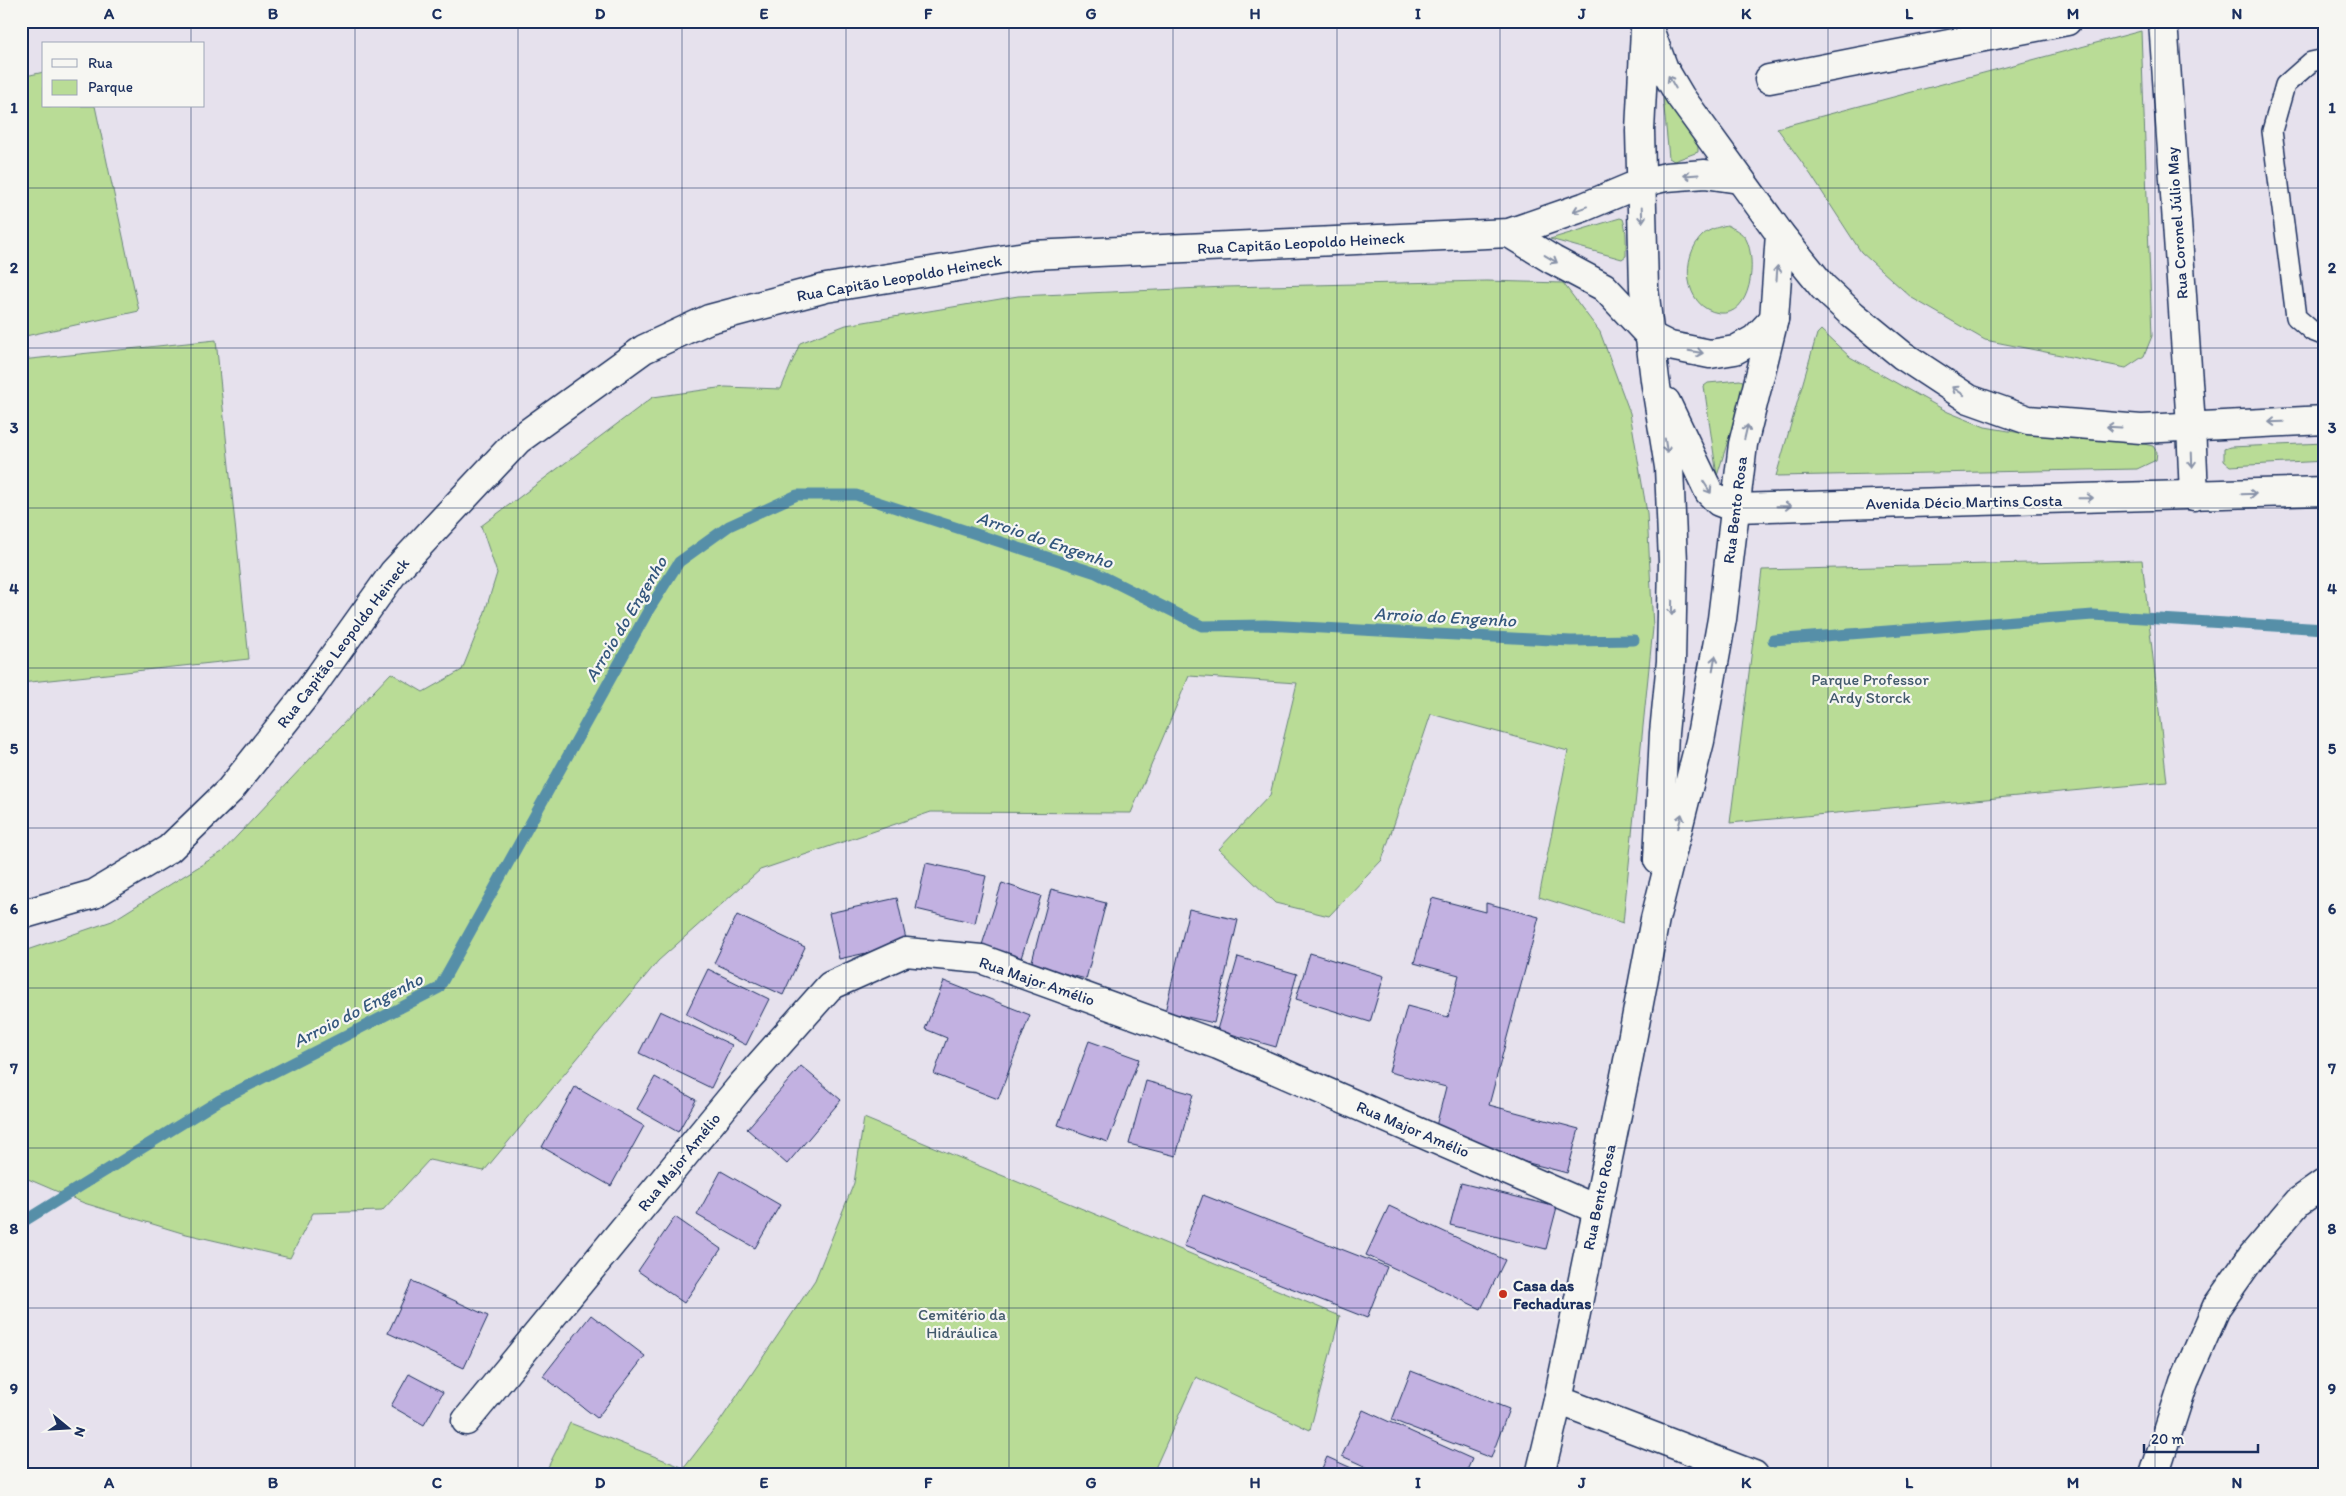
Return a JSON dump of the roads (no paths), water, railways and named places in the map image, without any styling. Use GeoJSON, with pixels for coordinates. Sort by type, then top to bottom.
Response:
{"type":"FeatureCollection","features":[{"type":"Feature","properties":{"kind":"street"},"geometry":{"type":"LineString","coordinates":[[1646,21],[1664,70],[1698,123],[1780,234],[1823,287],[1852,315],[1902,354],[1969,399],[2028,420],[2141,429],[2191,425],[2325,420]]}},
{"type":"Feature","properties":{"kind":"street","name":"Rua Bento Rosa"},"geometry":{"type":"LineString","coordinates":[[1646,21],[1640,131],[1644,288],[1655,380],[1670,467],[1673,562],[1671,661],[1664,733],[1655,919]]}},
{"type":"Feature","properties":{"kind":"street"},"geometry":{"type":"LineString","coordinates":[[1769,79],[2067,21]]}},
{"type":"Feature","properties":{"kind":"street","name":"Rua Coronel Júlio May"},"geometry":{"type":"LineString","coordinates":[[2163,21],[2191,425]]}},
{"type":"Feature","properties":{"kind":"street"},"geometry":{"type":"LineString","coordinates":[[1641,183],[1666,177],[1705,174],[1739,180]]}},
{"type":"Feature","properties":{"kind":"street","name":"Rua Capitão Leopoldo Heineck"},"geometry":{"type":"LineString","coordinates":[[21,915],[94,894],[170,849],[230,790],[311,688],[394,572],[518,440],[644,349],[709,318],[826,288],[1032,255],[1509,233],[1584,207],[1641,183]]}},
{"type":"Feature","properties":{"kind":"street"},"geometry":{"type":"LineString","coordinates":[[1509,233],[1553,260],[1604,287],[1650,336],[1670,346],[1710,354],[1735,350],[1755,339],[1774,319]]}},
{"type":"Feature","properties":{"kind":"street","name":"Rua Bento Rosa"},"geometry":{"type":"LineString","coordinates":[[1540,1475],[1558,1400],[1627,1066],[1655,919],[1700,741],[1722,619],[1743,444],[1774,319],[1780,234]]}},
{"type":"Feature","properties":{"kind":"street"},"geometry":{"type":"LineString","coordinates":[[1655,380],[1684,435],[1709,492],[1719,502],[1735,508]]}},
{"type":"Feature","properties":{"kind":"street"},"geometry":{"type":"LineString","coordinates":[[2191,425],[2194,496]]}},
{"type":"Feature","properties":{"kind":"street","name":"Avenida Décio Martins Costa"},"geometry":{"type":"LineString","coordinates":[[1735,508],[2325,491]]}},
{"type":"Feature","properties":{"kind":"street","name":"Rua Major Amélio"},"geometry":{"type":"LineString","coordinates":[[466,1421],[741,1086],[830,986],[906,952],[981,959],[1218,1045],[1596,1209]]}},
{"type":"Feature","properties":{"kind":"street"},"geometry":{"type":"LineString","coordinates":[[2154,1475],[2184,1382],[2217,1306],[2252,1256],[2298,1202],[2325,1183]]}},
{"type":"Feature","properties":{"kind":"street"},"geometry":{"type":"LineString","coordinates":[[1558,1400],[1754,1475]]}},
{"type":"Feature","properties":{"kind":"lane"},"geometry":{"type":"LineString","coordinates":[[2325,58],[2311,62],[2286,85],[2272,132],[2296,317],[2312,331],[2325,336]]}},
{"type":"Feature","properties":{"kind":"waterway","name":"Arroio do Engenho"},"geometry":{"type":"LineString","coordinates":[[21,1223],[220,1100],[439,988],[648,611],[679,562],[729,526],[797,495],[856,495],[1096,573],[1202,626],[1265,625],[1571,641],[1634,640]]}},
{"type":"Feature","properties":{"kind":"waterway"},"geometry":{"type":"LineString","coordinates":[[1773,640],[2093,615],[2325,629]]}},
{"type":"Feature","properties":{"kind":"place","name":"Casa das Fechaduras"},"geometry":{"type":"Point","coordinates":[1503,1294]}},
{"type":"Feature","properties":{"kind":"park label","name":"Parque Professor Ardy Storck"},"geometry":{"type":"Point","coordinates":[1870,688]}},
{"type":"Feature","properties":{"kind":"park label","name":"Cemitério da Hidráulica"},"geometry":{"type":"Point","coordinates":[962,1323]}}]}
